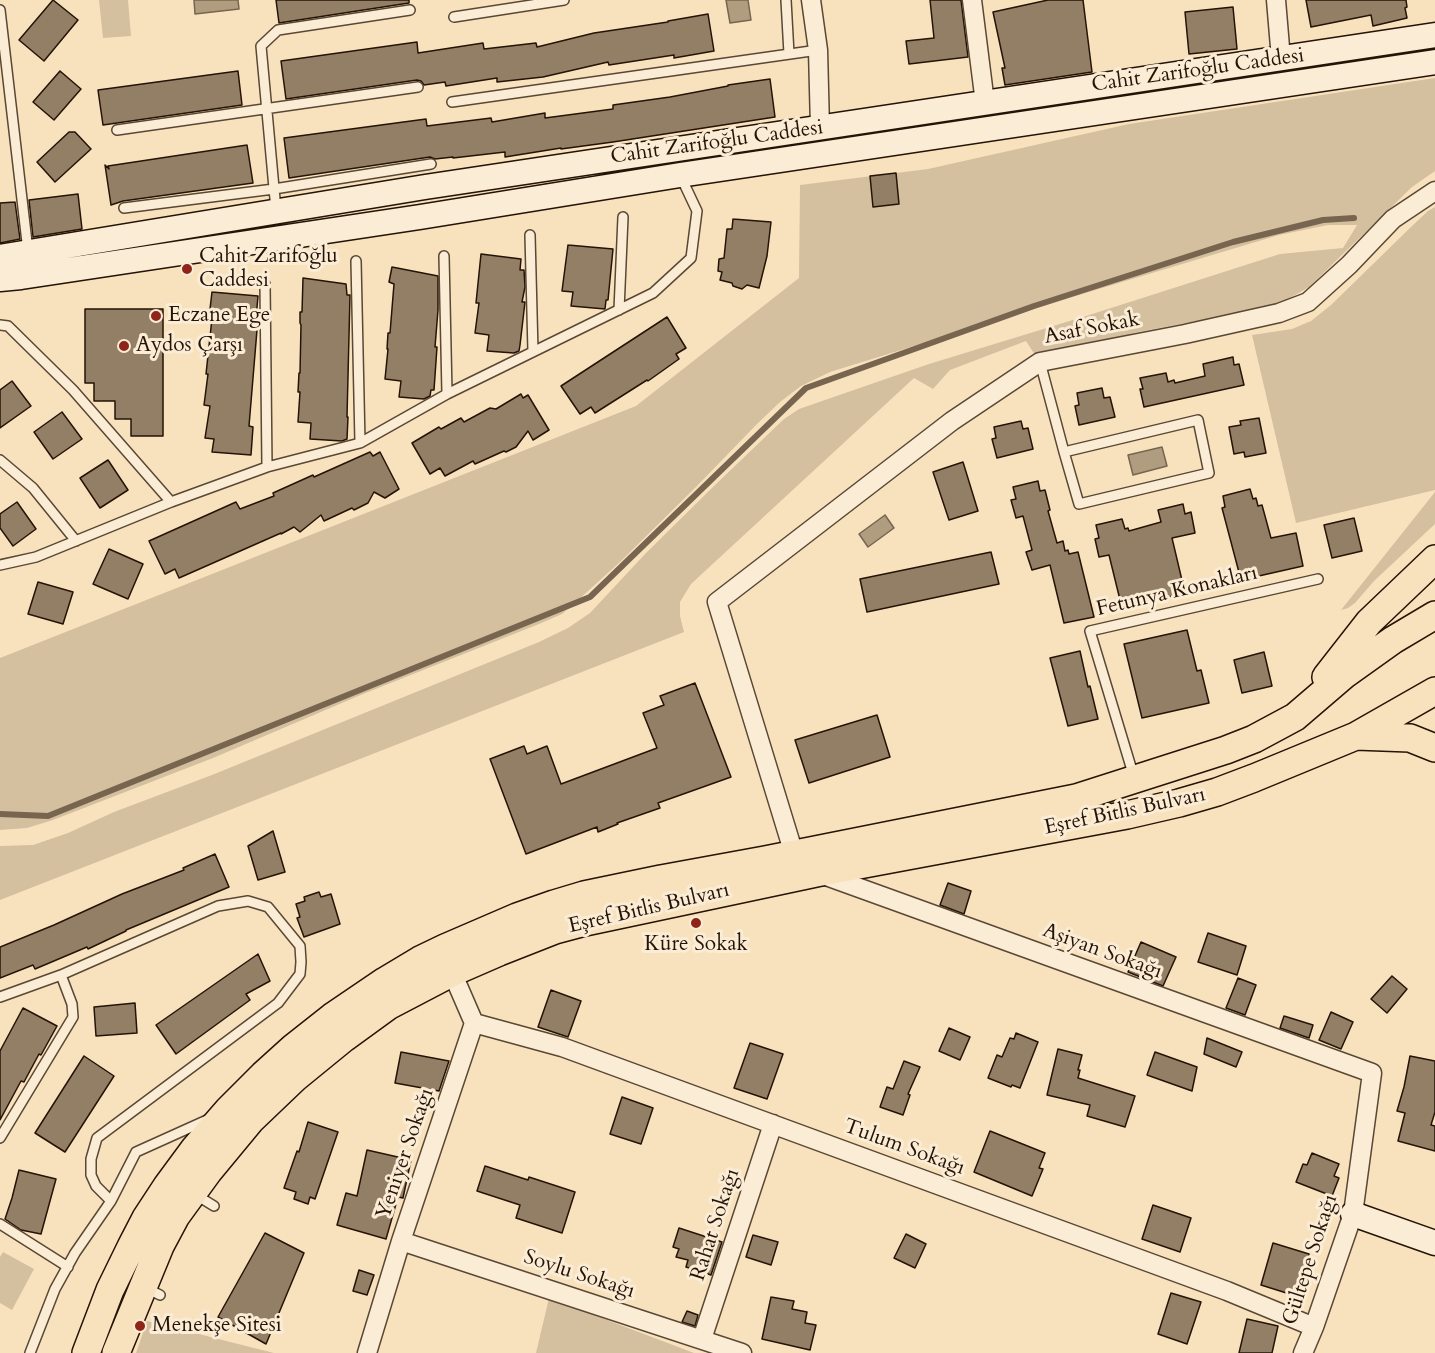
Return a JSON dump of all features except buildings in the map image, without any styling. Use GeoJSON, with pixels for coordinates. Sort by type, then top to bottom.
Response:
{"type":"FeatureCollection","features":[{"type":"Feature","properties":{"kind":"main road","name":"Cahit Zarifoğlu Caddesi"},"geometry":{"type":"LineString","coordinates":[[0,279],[397,220],[679,162],[820,128],[1435,35]]}},
{"type":"Feature","properties":{"kind":"main road"},"geometry":{"type":"LineString","coordinates":[[1281,59],[1283,84]]}},
{"type":"Feature","properties":{"kind":"main road","name":"Cahit Zarifoğlu Caddesi"},"geometry":{"type":"LineString","coordinates":[[0,257],[28,254],[275,200],[679,162],[822,154],[1435,62]]}},
{"type":"Feature","properties":{"kind":"main road"},"geometry":{"type":"LineString","coordinates":[[985,103],[988,129]]}},
{"type":"Feature","properties":{"kind":"main road"},"geometry":{"type":"LineString","coordinates":[[820,128],[822,154]]}},
{"type":"Feature","properties":{"kind":"main road"},"geometry":{"type":"LineString","coordinates":[[1295,717],[1369,622],[1435,559]]}},
{"type":"Feature","properties":{"kind":"main road"},"geometry":{"type":"LineString","coordinates":[[1295,717],[1352,669],[1393,640],[1435,615]]}},
{"type":"Feature","properties":{"kind":"main road","name":"Eşref Bitlis Bulvarı"},"geometry":{"type":"LineString","coordinates":[[86,1353],[110,1290],[146,1218],[195,1148],[228,1110],[294,1047],[332,1017],[385,981],[447,961],[510,947],[555,930],[585,922],[816,873],[1127,815],[1179,803],[1236,785],[1356,736],[1435,692]]}},
{"type":"Feature","properties":{"kind":"main road","name":"Eşref Bitlis Bulvarı"},"geometry":{"type":"LineString","coordinates":[[116,1353],[151,1291],[160,1246],[176,1216],[203,1199],[208,1172],[251,1120],[295,1078],[344,1038],[447,961],[517,917],[584,896],[661,879],[1077,798],[1254,739],[1295,717]]}},
{"type":"Feature","properties":{"kind":"main road"},"geometry":{"type":"LineString","coordinates":[[1356,736],[1410,738],[1435,748]]}},
{"type":"Feature","properties":{"kind":"main road"},"geometry":{"type":"LineString","coordinates":[[1353,1214],[1435,1243]]}},
{"type":"Feature","properties":{"kind":"street"},"geometry":{"type":"LineString","coordinates":[[811,0],[818,50],[820,128]]}},
{"type":"Feature","properties":{"kind":"street"},"geometry":{"type":"LineString","coordinates":[[972,0],[985,103]]}},
{"type":"Feature","properties":{"kind":"street"},"geometry":{"type":"LineString","coordinates":[[1276,0],[1281,59]]}},
{"type":"Feature","properties":{"kind":"street","name":"Asaf Sokak"},"geometry":{"type":"LineString","coordinates":[[794,854],[717,602],[952,420],[1040,362],[1279,313],[1308,302],[1349,265],[1393,219],[1435,191]]}},
{"type":"Feature","properties":{"kind":"street","name":"Aşiyan Sokağı"},"geometry":{"type":"LineString","coordinates":[[816,873],[1372,1074]]}},
{"type":"Feature","properties":{"kind":"street"},"geometry":{"type":"LineString","coordinates":[[447,961],[474,1023]]}},
{"type":"Feature","properties":{"kind":"street","name":"Tulum Sokağı"},"geometry":{"type":"LineString","coordinates":[[474,1023],[562,1047],[1227,1291],[1314,1327]]}},
{"type":"Feature","properties":{"kind":"street","name":"Yeniyer Sokağı"},"geometry":{"type":"LineString","coordinates":[[367,1353],[401,1241],[474,1023]]}},
{"type":"Feature","properties":{"kind":"street","name":"Gültepe Sokağı"},"geometry":{"type":"LineString","coordinates":[[1303,1353],[1353,1214],[1372,1074]]}},
{"type":"Feature","properties":{"kind":"street","name":"Rahat Sokağı"},"geometry":{"type":"LineString","coordinates":[[702,1339],[773,1124]]}},
{"type":"Feature","properties":{"kind":"street","name":"Soylu Sokağı"},"geometry":{"type":"LineString","coordinates":[[401,1241],[742,1353]]}},
{"type":"Feature","properties":{"kind":"lane"},"geometry":{"type":"LineString","coordinates":[[454,17],[564,0]]}},
{"type":"Feature","properties":{"kind":"lane"},"geometry":{"type":"LineString","coordinates":[[786,0],[789,54]]}},
{"type":"Feature","properties":{"kind":"lane"},"geometry":{"type":"LineString","coordinates":[[0,10],[28,254]]}},
{"type":"Feature","properties":{"kind":"lane"},"geometry":{"type":"LineString","coordinates":[[275,200],[261,46],[278,30],[411,10]]}},
{"type":"Feature","properties":{"kind":"lane"},"geometry":{"type":"LineString","coordinates":[[452,102],[818,50]]}},
{"type":"Feature","properties":{"kind":"lane"},"geometry":{"type":"LineString","coordinates":[[117,130],[418,87]]}},
{"type":"Feature","properties":{"kind":"lane"},"geometry":{"type":"LineString","coordinates":[[0,565],[36,557],[171,502],[267,467],[360,443],[447,394],[652,293],[691,258],[697,211],[679,162]]}},
{"type":"Feature","properties":{"kind":"lane"},"geometry":{"type":"LineString","coordinates":[[124,208],[275,200],[431,164]]}},
{"type":"Feature","properties":{"kind":"lane"},"geometry":{"type":"LineString","coordinates":[[619,310],[623,218]]}},
{"type":"Feature","properties":{"kind":"lane"},"geometry":{"type":"LineString","coordinates":[[530,235],[533,352]]}},
{"type":"Feature","properties":{"kind":"lane"},"geometry":{"type":"LineString","coordinates":[[444,256],[447,394]]}},
{"type":"Feature","properties":{"kind":"lane"},"geometry":{"type":"LineString","coordinates":[[356,261],[360,443]]}},
{"type":"Feature","properties":{"kind":"lane"},"geometry":{"type":"LineString","coordinates":[[265,284],[267,467]]}},
{"type":"Feature","properties":{"kind":"lane"},"geometry":{"type":"LineString","coordinates":[[0,325],[8,326],[73,390],[171,502]]}},
{"type":"Feature","properties":{"kind":"lane"},"geometry":{"type":"LineString","coordinates":[[1040,362],[1064,452],[1079,504],[1209,473],[1198,420],[1064,452]]}},
{"type":"Feature","properties":{"kind":"lane"},"geometry":{"type":"LineString","coordinates":[[0,460],[33,488],[76,541]]}},
{"type":"Feature","properties":{"kind":"lane","name":"Fetunya Konakları"},"geometry":{"type":"LineString","coordinates":[[1135,779],[1090,631],[1318,579]]}},
{"type":"Feature","properties":{"kind":"lane"},"geometry":{"type":"LineString","coordinates":[[0,997],[61,975],[218,906],[248,901],[268,908],[300,946],[300,974],[278,1003],[97,1138],[91,1175],[96,1186],[111,1201]]}},
{"type":"Feature","properties":{"kind":"lane"},"geometry":{"type":"LineString","coordinates":[[0,1138],[73,1017],[72,1004],[61,975]]}},
{"type":"Feature","properties":{"kind":"lane"},"geometry":{"type":"LineString","coordinates":[[30,1353],[55,1289],[75,1253],[111,1201],[136,1152],[228,1110]]}},
{"type":"Feature","properties":{"kind":"lane"},"geometry":{"type":"LineString","coordinates":[[0,1224],[68,1267]]}},
{"type":"Feature","properties":{"kind":"shaded area"},"geometry":{"type":"Polygon","coordinates":[[[99,0],[128,0],[131,36],[103,38],[99,0]]]}},
{"type":"Feature","properties":{"kind":"shaded area"},"geometry":{"type":"Polygon","coordinates":[[[194,0],[238,0],[239,9],[195,14],[194,0]]]}},
{"type":"Feature","properties":{"kind":"shaded area"},"geometry":{"type":"Polygon","coordinates":[[[726,0],[748,0],[751,20],[730,23],[726,0]]]}},
{"type":"Feature","properties":{"kind":"shaded area"},"geometry":{"type":"Polygon","coordinates":[[[1435,78],[1435,171],[1412,187],[1309,287],[1265,308],[1138,332],[1037,358],[1026,341],[950,370],[933,389],[914,378],[691,584],[680,602],[680,616],[684,632],[0,900],[0,846],[33,845],[68,833],[114,812],[212,775],[539,642],[568,628],[590,613],[646,553],[715,485],[784,419],[799,409],[929,364],[1280,254],[1343,248],[1357,225],[1328,225],[1279,235],[830,372],[801,386],[780,402],[620,562],[562,614],[363,694],[213,758],[53,820],[27,828],[0,830],[0,658],[636,406],[799,278],[800,185],[928,169],[1129,124],[1435,78]]]}},
{"type":"Feature","properties":{"kind":"shaded area"},"geometry":{"type":"Polygon","coordinates":[[[1435,207],[1435,490],[1296,523],[1252,335],[1292,329],[1311,321],[1435,207]]]}},
{"type":"Feature","properties":{"kind":"shaded area"},"geometry":{"type":"Polygon","coordinates":[[[1162,447],[1167,466],[1133,475],[1128,455],[1162,447]]]}},
{"type":"Feature","properties":{"kind":"shaded area"},"geometry":{"type":"Polygon","coordinates":[[[1435,492],[1435,524],[1374,581],[1355,603],[1341,610],[1435,492]]]}},
{"type":"Feature","properties":{"kind":"shaded area"},"geometry":{"type":"Polygon","coordinates":[[[885,515],[894,528],[868,547],[859,534],[885,515]]]}},
{"type":"Feature","properties":{"kind":"shaded area"},"geometry":{"type":"Polygon","coordinates":[[[3,1252],[34,1269],[12,1310],[0,1303],[0,1257],[3,1252]]]}},
{"type":"Feature","properties":{"kind":"shaded area"},"geometry":{"type":"Polygon","coordinates":[[[549,1298],[694,1353],[536,1353],[549,1298]]]}},
{"type":"Feature","properties":{"kind":"shaded area"},"geometry":{"type":"Polygon","coordinates":[[[147,1321],[274,1353],[136,1353],[147,1321]]]}},
{"type":"Feature","properties":{"kind":"waterway"},"geometry":{"type":"LineString","coordinates":[[0,814],[48,816],[590,597],[806,388],[1034,306],[1233,242],[1323,220],[1354,218]]}},
{"type":"Feature","properties":{"kind":"place","name":"Cahit Zarifoğlu Caddesi"},"geometry":{"type":"Point","coordinates":[187,269]}},
{"type":"Feature","properties":{"kind":"place","name":"Eczane Ege"},"geometry":{"type":"Point","coordinates":[156,316]}},
{"type":"Feature","properties":{"kind":"place","name":"Aydos Çarşı"},"geometry":{"type":"Point","coordinates":[124,346]}},
{"type":"Feature","properties":{"kind":"place","name":"Küre Sokak"},"geometry":{"type":"Point","coordinates":[696,923]}},
{"type":"Feature","properties":{"kind":"place","name":"Menekşe Sitesi"},"geometry":{"type":"Point","coordinates":[140,1326]}}]}
